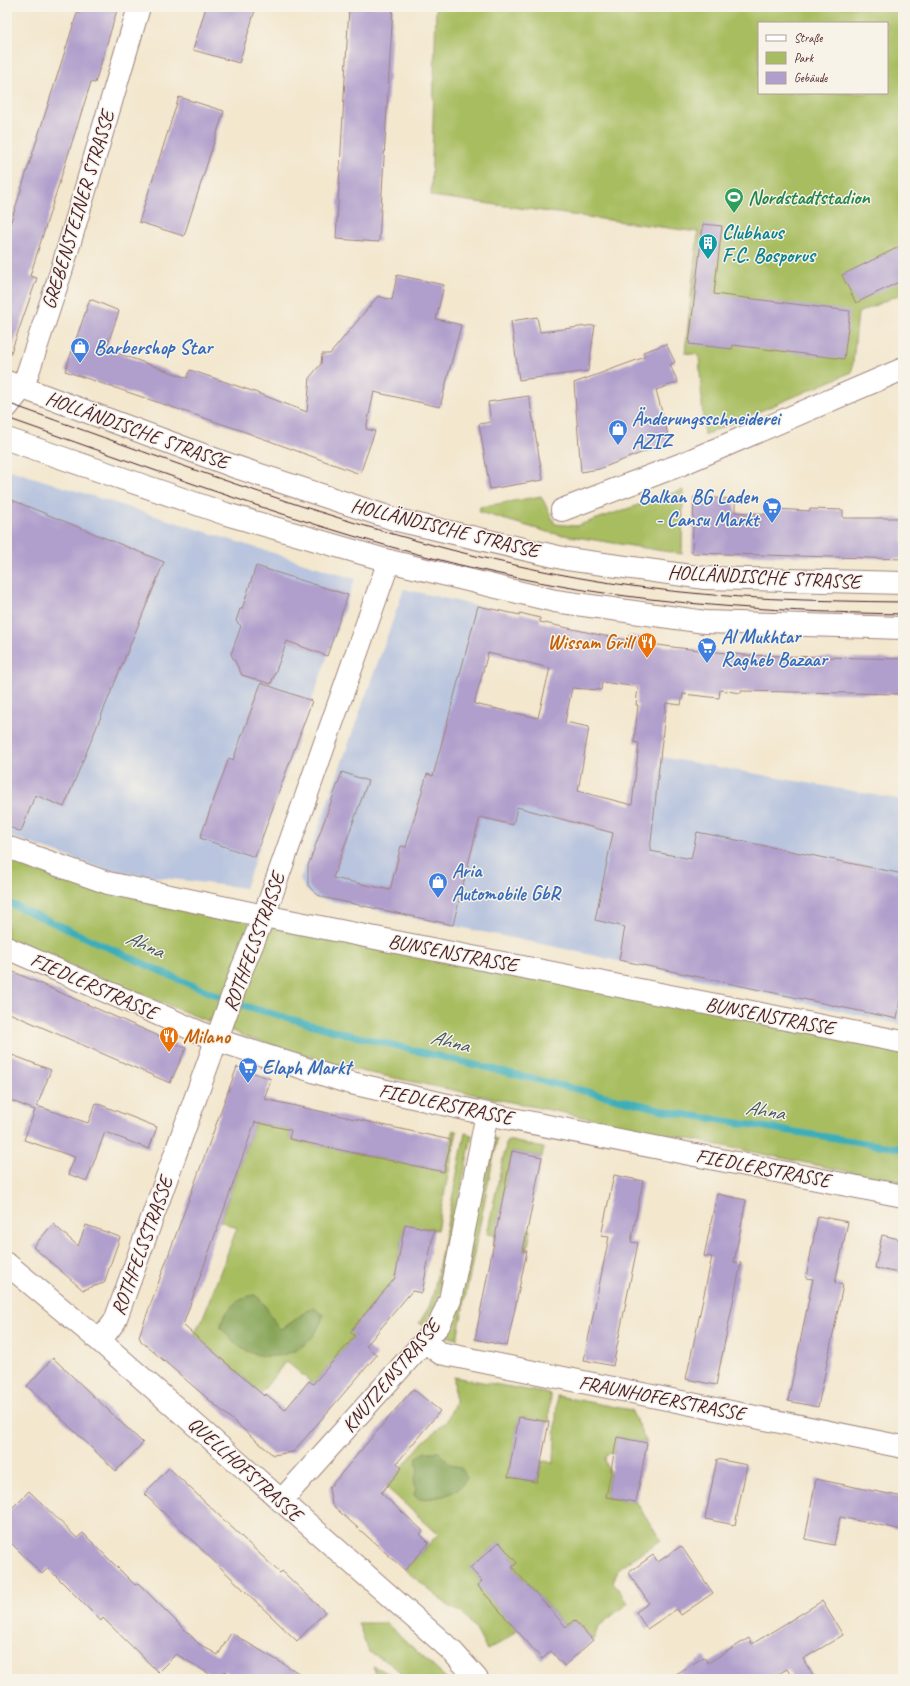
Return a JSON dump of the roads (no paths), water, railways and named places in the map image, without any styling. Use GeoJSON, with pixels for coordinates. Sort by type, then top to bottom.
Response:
{"type":"FeatureCollection","features":[{"type":"Feature","properties":{"kind":"street","name":"GREBENSTEINER STRASSE"},"geometry":{"type":"LineString","coordinates":[[7,407],[61,272],[139,7]]}},
{"type":"Feature","properties":{"kind":"street"},"geometry":{"type":"LineString","coordinates":[[562,510],[682,464],[903,369]]}},
{"type":"Feature","properties":{"kind":"street","name":"HOLLÄNDISCHE STRASSE"},"geometry":{"type":"LineString","coordinates":[[15,384],[233,466],[397,520],[566,559],[705,578],[903,583]]}},
{"type":"Feature","properties":{"kind":"street"},"geometry":{"type":"LineString","coordinates":[[7,438],[226,514],[389,561],[555,601],[705,622],[903,628]]}},
{"type":"Feature","properties":{"kind":"street","name":"ROTHFELSSTRASSE"},"geometry":{"type":"LineString","coordinates":[[100,1341],[115,1321],[239,980],[264,916],[389,561]]}},
{"type":"Feature","properties":{"kind":"street","name":"BUNSENSTRASSE"},"geometry":{"type":"LineString","coordinates":[[7,847],[108,883],[264,916],[903,1042]]}},
{"type":"Feature","properties":{"kind":"street","name":"FIEDLERSTRASSE"},"geometry":{"type":"LineString","coordinates":[[7,948],[347,1082],[487,1114],[903,1196]]}},
{"type":"Feature","properties":{"kind":"street","name":"KNUTZENSTRASSE"},"geometry":{"type":"LineString","coordinates":[[282,1501],[439,1325],[450,1300],[487,1114]]}},
{"type":"Feature","properties":{"kind":"street","name":"QUELLHOFSTRASSE"},"geometry":{"type":"LineString","coordinates":[[7,1264],[100,1341],[451,1650],[477,1679]]}},
{"type":"Feature","properties":{"kind":"street","name":"FRAUNHOFERSTRASSE"},"geometry":{"type":"LineString","coordinates":[[425,1342],[440,1353],[903,1447]]}},
{"type":"Feature","properties":{"kind":"waterway","name":"Ahna"},"geometry":{"type":"LineString","coordinates":[[7,902],[180,980],[238,1004],[334,1031],[676,1113],[903,1149]]}},
{"type":"Feature","properties":{"kind":"tram line"},"geometry":{"type":"LineString","coordinates":[[7,403],[240,486],[318,512],[477,556],[557,574],[639,587],[738,597],[903,602]]}},
{"type":"Feature","properties":{"kind":"tram line"},"geometry":{"type":"LineString","coordinates":[[7,418],[283,514],[423,556],[494,573],[566,587],[650,599],[776,610],[903,614]]}},
{"type":"Feature","properties":{"kind":"place","name":"Nordstadtstadion"},"geometry":{"type":"Point","coordinates":[734,214]}},
{"type":"Feature","properties":{"kind":"place","name":"Clubhaus F.C. Bosporus"},"geometry":{"type":"Point","coordinates":[708,260]}},
{"type":"Feature","properties":{"kind":"place","name":"Barbershop Star"},"geometry":{"type":"Point","coordinates":[80,364]}},
{"type":"Feature","properties":{"kind":"place","name":"Änderungsschneiderei AZIZ"},"geometry":{"type":"Point","coordinates":[618,446]}},
{"type":"Feature","properties":{"kind":"place","name":"Balkan BG Laden - Cansu Markt"},"geometry":{"type":"Point","coordinates":[772,524]}},
{"type":"Feature","properties":{"kind":"place","name":"Wissam Grill"},"geometry":{"type":"Point","coordinates":[647,659]}},
{"type":"Feature","properties":{"kind":"place","name":"Al Mukhtar Ragheb Bazaar"},"geometry":{"type":"Point","coordinates":[707,664]}},
{"type":"Feature","properties":{"kind":"place","name":"Aria Automobile GbR"},"geometry":{"type":"Point","coordinates":[438,899]}},
{"type":"Feature","properties":{"kind":"place","name":"Milano"},"geometry":{"type":"Point","coordinates":[169,1053]}},
{"type":"Feature","properties":{"kind":"place","name":"Elaph Markt"},"geometry":{"type":"Point","coordinates":[248,1084]}}]}
